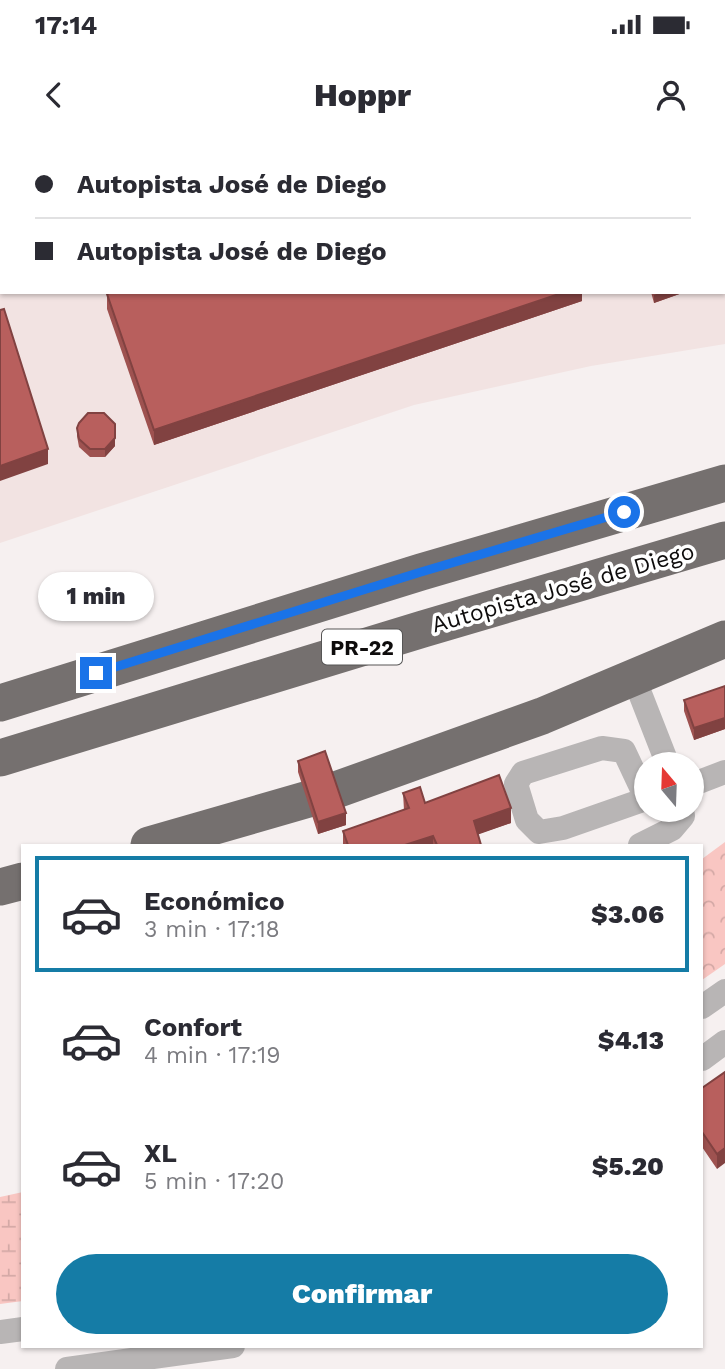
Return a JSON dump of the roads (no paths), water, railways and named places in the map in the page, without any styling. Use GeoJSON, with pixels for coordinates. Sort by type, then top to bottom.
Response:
{"type":"FeatureCollection","features":[{"type":"Feature","properties":{"kind":"highway","name":"PR-22"},"geometry":{"type":"LineString","coordinates":[[0,703],[421,572],[725,483]]}},
{"type":"Feature","properties":{"kind":"highway","name":"Autopista José de Diego"},"geometry":{"type":"LineString","coordinates":[[0,758],[725,540]]}},
{"type":"Feature","properties":{"kind":"highway"},"geometry":{"type":"LineString","coordinates":[[152,844],[319,796],[542,716],[725,639]]}},
{"type":"Feature","properties":{"kind":"highway"},"geometry":{"type":"LineString","coordinates":[[0,887],[21,882]]}},
{"type":"Feature","properties":{"kind":"street"},"geometry":{"type":"LineString","coordinates":[[635,678],[663,752]]}},
{"type":"Feature","properties":{"kind":"street"},"geometry":{"type":"LineString","coordinates":[[602,748],[624,751],[646,798],[563,828],[539,832],[527,820],[516,784],[523,773],[602,748]]}},
{"type":"Feature","properties":{"kind":"street"},"geometry":{"type":"LineString","coordinates":[[704,780],[725,772]]}},
{"type":"Feature","properties":{"kind":"street"},"geometry":{"type":"LineString","coordinates":[[642,844],[672,829],[677,822]]}},
{"type":"Feature","properties":{"kind":"street"},"geometry":{"type":"LineString","coordinates":[[703,1006],[725,991]]}},
{"type":"Feature","properties":{"kind":"street"},"geometry":{"type":"LineString","coordinates":[[703,1058],[725,1042]]}},
{"type":"Feature","properties":{"kind":"street"},"geometry":{"type":"LineString","coordinates":[[0,1332],[21,1329]]}},
{"type":"Feature","properties":{"kind":"street"},"geometry":{"type":"LineString","coordinates":[[67,1369],[219,1348]]}}]}
